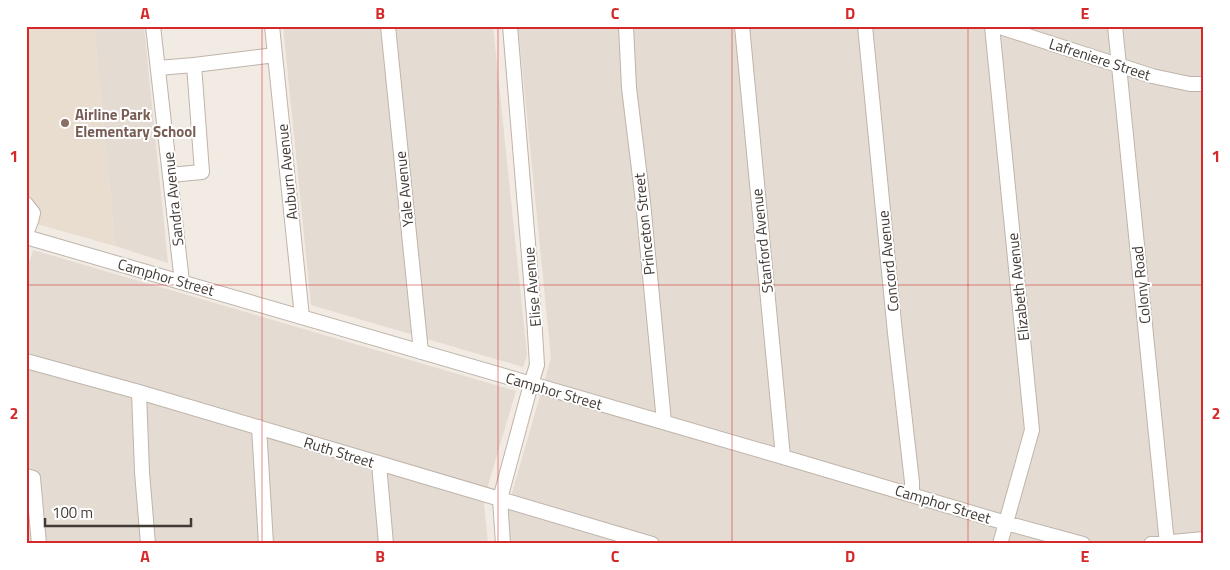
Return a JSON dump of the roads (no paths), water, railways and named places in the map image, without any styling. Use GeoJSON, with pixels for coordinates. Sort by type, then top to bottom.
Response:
{"type":"FeatureCollection","features":[{"type":"Feature","properties":{"kind":"street","name":"Sandra Avenue"},"geometry":{"type":"LineString","coordinates":[[153,26],[182,282]]}},
{"type":"Feature","properties":{"kind":"street","name":"Auburn Avenue"},"geometry":{"type":"LineString","coordinates":[[272,26],[302,317]]}},
{"type":"Feature","properties":{"kind":"street","name":"Yale Avenue"},"geometry":{"type":"LineString","coordinates":[[388,26],[421,352]]}},
{"type":"Feature","properties":{"kind":"street","name":"Elise Avenue"},"geometry":{"type":"LineString","coordinates":[[503,544],[500,499],[537,365],[510,26]]}},
{"type":"Feature","properties":{"kind":"street","name":"Princeton Street"},"geometry":{"type":"LineString","coordinates":[[626,26],[629,88],[643,202],[664,422]]}},
{"type":"Feature","properties":{"kind":"street","name":"Stanford Avenue"},"geometry":{"type":"LineString","coordinates":[[742,26],[783,456]]}},
{"type":"Feature","properties":{"kind":"street","name":"Concord Avenue"},"geometry":{"type":"LineString","coordinates":[[865,26],[912,495]]}},
{"type":"Feature","properties":{"kind":"street","name":"Elizabeth Avenue"},"geometry":{"type":"LineString","coordinates":[[992,26],[1032,430],[1000,544]]}},
{"type":"Feature","properties":{"kind":"street","name":"Lafreniere Street"},"geometry":{"type":"LineString","coordinates":[[997,26],[1152,76],[1190,84],[1204,84]]}},
{"type":"Feature","properties":{"kind":"street","name":"Colony Road"},"geometry":{"type":"LineString","coordinates":[[1115,26],[1167,543]]}},
{"type":"Feature","properties":{"kind":"street"},"geometry":{"type":"LineString","coordinates":[[158,68],[275,55]]}},
{"type":"Feature","properties":{"kind":"street"},"geometry":{"type":"LineString","coordinates":[[170,175],[202,172],[194,65]]}},
{"type":"Feature","properties":{"kind":"street"},"geometry":{"type":"LineString","coordinates":[[26,204],[33,213],[26,236]]}},
{"type":"Feature","properties":{"kind":"street","name":"Camphor Street"},"geometry":{"type":"LineString","coordinates":[[26,236],[1083,544]]}},
{"type":"Feature","properties":{"kind":"street","name":"Ruth Street"},"geometry":{"type":"LineString","coordinates":[[26,361],[259,427],[652,544]]}},
{"type":"Feature","properties":{"kind":"street"},"geometry":{"type":"LineString","coordinates":[[139,392],[142,472],[148,544]]}},
{"type":"Feature","properties":{"kind":"street"},"geometry":{"type":"LineString","coordinates":[[259,427],[266,544]]}},
{"type":"Feature","properties":{"kind":"street"},"geometry":{"type":"LineString","coordinates":[[379,464],[386,544]]}},
{"type":"Feature","properties":{"kind":"street"},"geometry":{"type":"LineString","coordinates":[[30,477],[38,544]]}},
{"type":"Feature","properties":{"kind":"street"},"geometry":{"type":"LineString","coordinates":[[1151,544],[1204,539]]}},
{"type":"Feature","properties":{"kind":"place","name":"Airline Park Elementary School"},"geometry":{"type":"Point","coordinates":[65,123]}}]}
